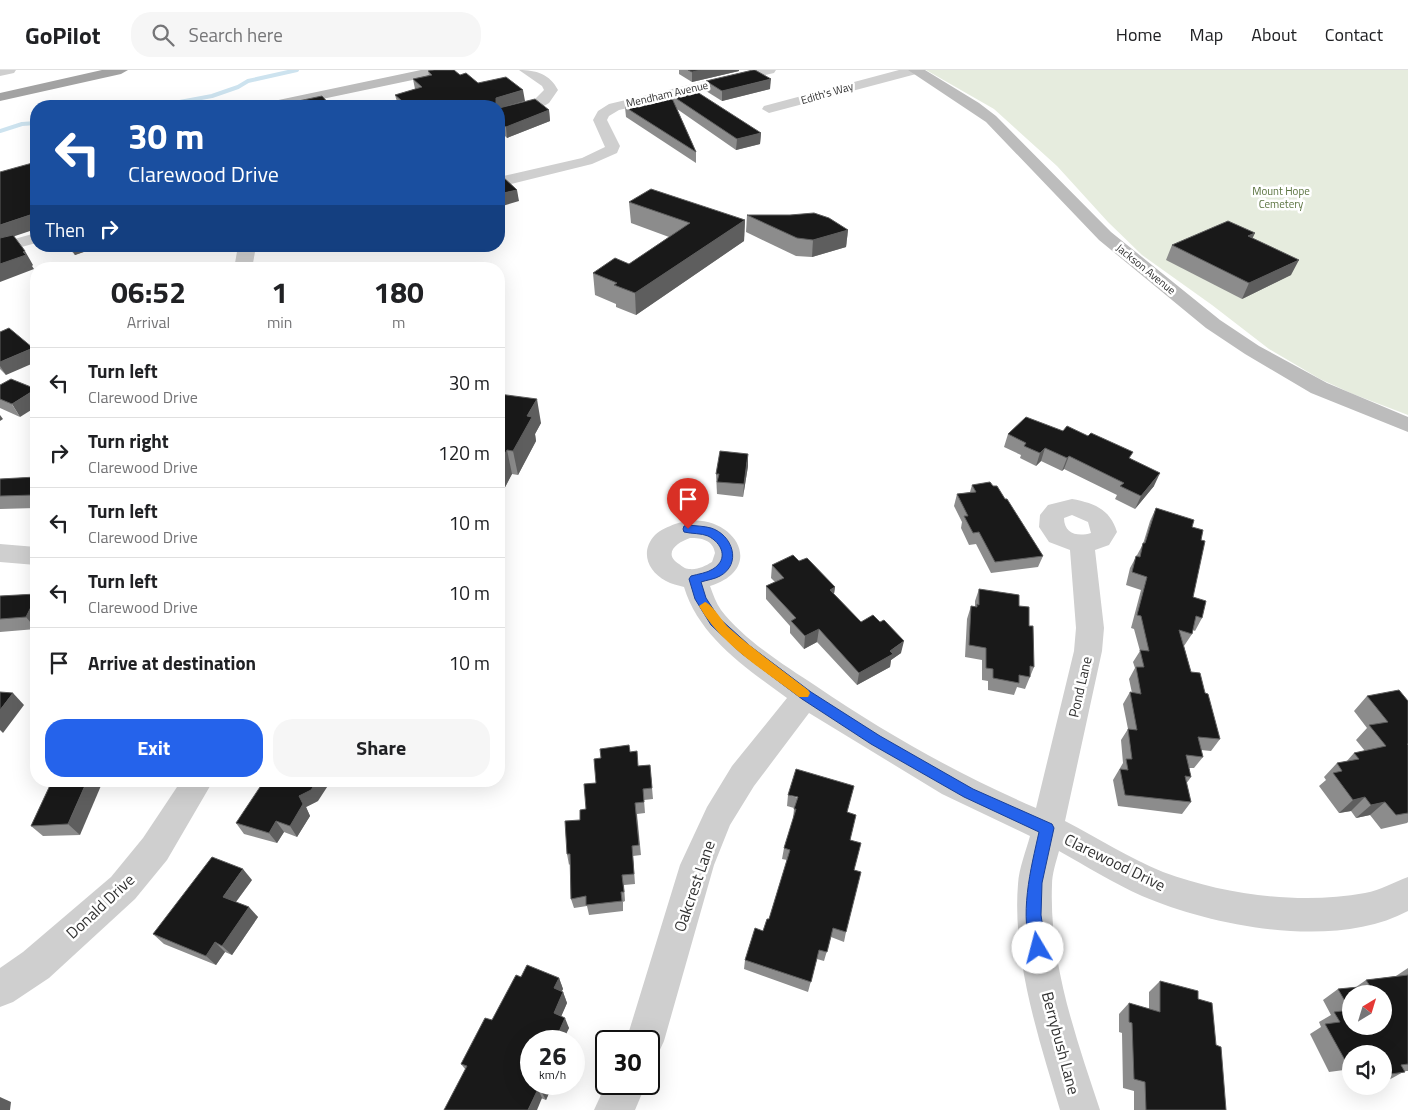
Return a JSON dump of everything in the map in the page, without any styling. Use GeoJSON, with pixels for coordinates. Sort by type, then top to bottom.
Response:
{"type":"FeatureCollection","features":[{"type":"Feature","properties":{"kind":"highway"},"geometry":{"type":"LineString","coordinates":[[0,92],[99,70]]}},
{"type":"Feature","properties":{"kind":"highway"},"geometry":{"type":"LineString","coordinates":[[0,97],[121,70]]}},
{"type":"Feature","properties":{"kind":"main road"},"geometry":{"type":"LineString","coordinates":[[298,100],[441,70]]}},
{"type":"Feature","properties":{"kind":"main road","name":"Jackson Avenue"},"geometry":{"type":"LineString","coordinates":[[915,70],[960,97],[991,119],[1105,236],[1213,324],[1252,350],[1319,388],[1408,425]]}},
{"type":"Feature","properties":{"kind":"street"},"geometry":{"type":"LineString","coordinates":[[0,72],[9,70]]}},
{"type":"Feature","properties":{"kind":"street"},"geometry":{"type":"LineString","coordinates":[[505,112],[539,103],[544,100],[551,90],[548,84],[526,70]]}},
{"type":"Feature","properties":{"kind":"street","name":"Mendham Avenue"},"geometry":{"type":"LineString","coordinates":[[505,181],[587,162],[612,150],[613,146],[600,120],[603,114],[614,107],[769,70]]}},
{"type":"Feature","properties":{"kind":"street","name":"Edith's Way"},"geometry":{"type":"LineString","coordinates":[[768,109],[915,70]]}},
{"type":"Feature","properties":{"kind":"street"},"geometry":{"type":"LineString","coordinates":[[0,248],[30,240]]}},
{"type":"Feature","properties":{"kind":"street","name":"Pond Lane"},"geometry":{"type":"LineString","coordinates":[[1047,828],[1088,651],[1090,628],[1082,544]]}},
{"type":"Feature","properties":{"kind":"street"},"geometry":{"type":"LineString","coordinates":[[0,553],[30,556]]}},
{"type":"Feature","properties":{"kind":"street","name":"Clarewood Drive"},"geometry":{"type":"LineString","coordinates":[[695,579],[701,599],[715,622],[745,649],[806,695],[876,740],[969,793],[1047,828],[1149,882],[1223,904],[1255,910],[1314,915],[1363,910],[1399,900],[1408,893]]}},
{"type":"Feature","properties":{"kind":"street","name":"Oakcrest Lane"},"geometry":{"type":"LineString","coordinates":[[648,1030],[697,865],[718,817],[743,776],[806,695]]}},
{"type":"Feature","properties":{"kind":"street","name":"Donald Drive"},"geometry":{"type":"LineString","coordinates":[[0,990],[36,965],[123,888],[155,849],[194,787]]}},
{"type":"Feature","properties":{"kind":"street","name":"Berrybush Lane"},"geometry":{"type":"LineString","coordinates":[[1047,828],[1035,883],[1034,915],[1043,974],[1063,1057],[1080,1110]]}},
{"type":"Feature","properties":{"kind":"street"},"geometry":{"type":"LineString","coordinates":[[614,1110],[622,1095]]}},
{"type":"Feature","properties":{"kind":"green space","name":"Mount Hope Cemetery"},"geometry":{"type":"Polygon","coordinates":[[[926,70],[1408,70],[1408,415],[1320,379],[1269,349],[1142,255],[1108,222],[1057,166],[994,109],[926,70]]]}},
{"type":"Feature","properties":{"kind":"building"},"geometry":{"type":"Polygon","coordinates":[[[454,70],[460,75],[466,73],[478,83],[506,77],[523,90],[496,98],[496,100],[401,100],[395,95],[422,87],[413,79],[432,75],[428,71],[454,70]]]}},
{"type":"Feature","properties":{"kind":"building"},"geometry":{"type":"Polygon","coordinates":[[[753,70],[771,79],[722,91],[706,81],[753,70]]]}},
{"type":"Feature","properties":{"kind":"building"},"geometry":{"type":"Polygon","coordinates":[[[694,90],[761,133],[737,139],[671,95],[694,90]]]}},
{"type":"Feature","properties":{"kind":"building"},"geometry":{"type":"Polygon","coordinates":[[[322,96],[326,100],[303,100],[322,96]]]}},
{"type":"Feature","properties":{"kind":"building"},"geometry":{"type":"Polygon","coordinates":[[[671,96],[696,152],[625,107],[671,96]]]}},
{"type":"Feature","properties":{"kind":"building"},"geometry":{"type":"Polygon","coordinates":[[[535,99],[549,110],[506,127],[505,106],[535,99]]]}},
{"type":"Feature","properties":{"kind":"building"},"geometry":{"type":"Polygon","coordinates":[[[30,164],[30,215],[0,225],[0,172],[30,164]]]}},
{"type":"Feature","properties":{"kind":"building"},"geometry":{"type":"Polygon","coordinates":[[[505,179],[517,190],[505,193],[505,179]]]}},
{"type":"Feature","properties":{"kind":"building"},"geometry":{"type":"Polygon","coordinates":[[[651,189],[745,220],[635,293],[614,285],[617,283],[593,273],[615,258],[629,264],[690,223],[629,202],[651,189]]]}},
{"type":"Feature","properties":{"kind":"building"},"geometry":{"type":"Polygon","coordinates":[[[814,213],[829,218],[848,230],[813,240],[797,238],[747,215],[790,215],[814,213]]]}},
{"type":"Feature","properties":{"kind":"building"},"geometry":{"type":"Polygon","coordinates":[[[1228,221],[1255,233],[1248,236],[1299,260],[1249,283],[1172,245],[1228,221]]]}},
{"type":"Feature","properties":{"kind":"building"},"geometry":{"type":"Polygon","coordinates":[[[13,235],[26,255],[0,264],[0,238],[13,235]]]}},
{"type":"Feature","properties":{"kind":"building"},"geometry":{"type":"Polygon","coordinates":[[[9,328],[30,346],[30,349],[0,362],[0,332],[9,328]]]}},
{"type":"Feature","properties":{"kind":"building"},"geometry":{"type":"Polygon","coordinates":[[[11,379],[30,387],[30,393],[12,404],[0,399],[0,385],[11,379]]]}},
{"type":"Feature","properties":{"kind":"building"},"geometry":{"type":"Polygon","coordinates":[[[505,395],[537,399],[527,416],[532,417],[513,451],[507,450],[505,454],[505,395]]]}},
{"type":"Feature","properties":{"kind":"building"},"geometry":{"type":"Polygon","coordinates":[[[1026,417],[1063,431],[1067,426],[1088,436],[1091,433],[1133,452],[1129,458],[1160,473],[1141,496],[1120,486],[1124,483],[1069,456],[1067,458],[1045,448],[1040,453],[1024,446],[1026,443],[1008,434],[1026,417]]]}},
{"type":"Feature","properties":{"kind":"building"},"geometry":{"type":"Polygon","coordinates":[[[720,451],[748,454],[744,484],[717,482],[719,474],[716,474],[720,451]]]}},
{"type":"Feature","properties":{"kind":"building"},"geometry":{"type":"Polygon","coordinates":[[[30,477],[30,495],[0,496],[0,479],[30,477]]]}},
{"type":"Feature","properties":{"kind":"building"},"geometry":{"type":"Polygon","coordinates":[[[990,482],[993,486],[997,486],[1005,499],[1007,499],[1043,556],[995,562],[979,532],[973,533],[964,516],[968,516],[957,494],[976,492],[972,485],[990,482]]]}},
{"type":"Feature","properties":{"kind":"building"},"geometry":{"type":"Polygon","coordinates":[[[1156,508],[1194,520],[1192,527],[1203,530],[1201,540],[1205,541],[1193,597],[1206,601],[1202,618],[1196,616],[1192,634],[1179,630],[1191,672],[1200,673],[1205,693],[1208,694],[1220,739],[1198,737],[1203,757],[1186,755],[1191,777],[1185,776],[1191,802],[1125,795],[1120,769],[1128,770],[1126,759],[1132,759],[1128,729],[1137,730],[1130,692],[1141,694],[1136,667],[1144,667],[1140,650],[1149,651],[1141,616],[1137,615],[1147,577],[1132,572],[1136,556],[1140,557],[1156,508]]]}},
{"type":"Feature","properties":{"kind":"building"},"geometry":{"type":"Polygon","coordinates":[[[793,555],[799,561],[807,558],[835,587],[830,590],[861,622],[873,615],[880,622],[884,620],[904,641],[890,651],[893,654],[859,673],[819,629],[805,636],[791,621],[796,618],[766,586],[784,578],[772,565],[793,555]]]}},
{"type":"Feature","properties":{"kind":"building"},"geometry":{"type":"Polygon","coordinates":[[[979,589],[1019,595],[1019,606],[1029,607],[1029,626],[1033,626],[1034,667],[1030,666],[1030,677],[1019,675],[1019,683],[993,678],[993,669],[986,668],[986,648],[969,645],[971,606],[977,607],[977,604],[979,605],[979,589]]]}},
{"type":"Feature","properties":{"kind":"building"},"geometry":{"type":"Polygon","coordinates":[[[30,594],[30,609],[26,617],[0,619],[0,596],[30,594]]]}},
{"type":"Feature","properties":{"kind":"building"},"geometry":{"type":"Polygon","coordinates":[[[1399,690],[1408,701],[1408,813],[1396,815],[1385,802],[1371,805],[1365,797],[1353,800],[1333,773],[1342,771],[1337,763],[1359,759],[1354,753],[1386,746],[1369,725],[1388,722],[1367,696],[1399,690]]]}},
{"type":"Feature","properties":{"kind":"building"},"geometry":{"type":"Polygon","coordinates":[[[0,692],[13,693],[0,710],[0,692]]]}},
{"type":"Feature","properties":{"kind":"building"},"geometry":{"type":"Polygon","coordinates":[[[629,745],[630,752],[637,751],[638,766],[650,765],[652,788],[643,789],[644,802],[635,803],[639,845],[632,846],[634,874],[622,875],[624,892],[621,892],[622,901],[586,905],[586,896],[571,899],[570,854],[567,854],[565,821],[580,820],[580,810],[586,809],[584,784],[596,783],[594,759],[601,758],[600,749],[629,745]]]}},
{"type":"Feature","properties":{"kind":"building"},"geometry":{"type":"Polygon","coordinates":[[[796,769],[854,786],[847,812],[856,815],[850,840],[861,843],[854,870],[861,872],[846,932],[833,928],[827,952],[819,950],[811,982],[745,960],[755,928],[763,931],[767,919],[769,919],[790,850],[784,848],[798,797],[788,795],[796,769]]]}},
{"type":"Feature","properties":{"kind":"building"},"geometry":{"type":"Polygon","coordinates":[[[49,787],[84,787],[68,824],[31,826],[49,787]]]}},
{"type":"Feature","properties":{"kind":"building"},"geometry":{"type":"Polygon","coordinates":[[[260,787],[313,787],[299,796],[303,804],[290,826],[276,821],[269,833],[236,823],[260,787]]]}},
{"type":"Feature","properties":{"kind":"building"},"geometry":{"type":"Polygon","coordinates":[[[212,857],[243,869],[223,897],[249,907],[222,946],[215,942],[206,956],[153,934],[212,857]]]}},
{"type":"Feature","properties":{"kind":"building"},"geometry":{"type":"Polygon","coordinates":[[[527,965],[559,978],[554,988],[563,992],[554,1013],[565,1018],[560,1030],[520,1030],[520,1095],[535,1095],[528,1110],[444,1110],[467,1066],[461,1064],[485,1018],[492,1020],[516,975],[521,977],[527,965]]]}},
{"type":"Feature","properties":{"kind":"building"},"geometry":{"type":"Polygon","coordinates":[[[1408,975],[1408,1064],[1401,1065],[1405,1072],[1392,1074],[1392,1045],[1342,1045],[1342,1055],[1325,1024],[1340,1022],[1334,1012],[1342,1011],[1342,1035],[1392,1035],[1392,985],[1369,985],[1366,980],[1408,975]]]}},
{"type":"Feature","properties":{"kind":"building"},"geometry":{"type":"Polygon","coordinates":[[[1160,981],[1198,991],[1198,999],[1212,1003],[1216,1045],[1221,1047],[1226,1110],[1146,1110],[1145,1082],[1134,1079],[1132,1023],[1129,1022],[1129,1003],[1160,1012],[1160,981]]]}},
{"type":"Feature","properties":{"kind":"waterway"},"geometry":{"type":"LineString","coordinates":[[190,100],[212,96],[238,87],[248,81],[297,70]]}},
{"type":"Feature","properties":{"kind":"waterway"},"geometry":{"type":"LineString","coordinates":[[0,131],[30,123]]}},
{"type":"Feature","properties":{"kind":"slow traffic"},"geometry":{"type":"LineString","coordinates":[[705,606],[715,622],[745,649],[803,693]]}},
{"type":"Feature","properties":{"kind":"route"},"geometry":{"type":"LineString","coordinates":[[688,529],[700,529],[710,532],[725,543],[728,559],[723,567],[706,578],[695,579],[701,599],[715,622],[745,649],[806,695],[876,740],[969,793],[1047,828],[1035,883],[1034,915],[1038,948]]}}]}
